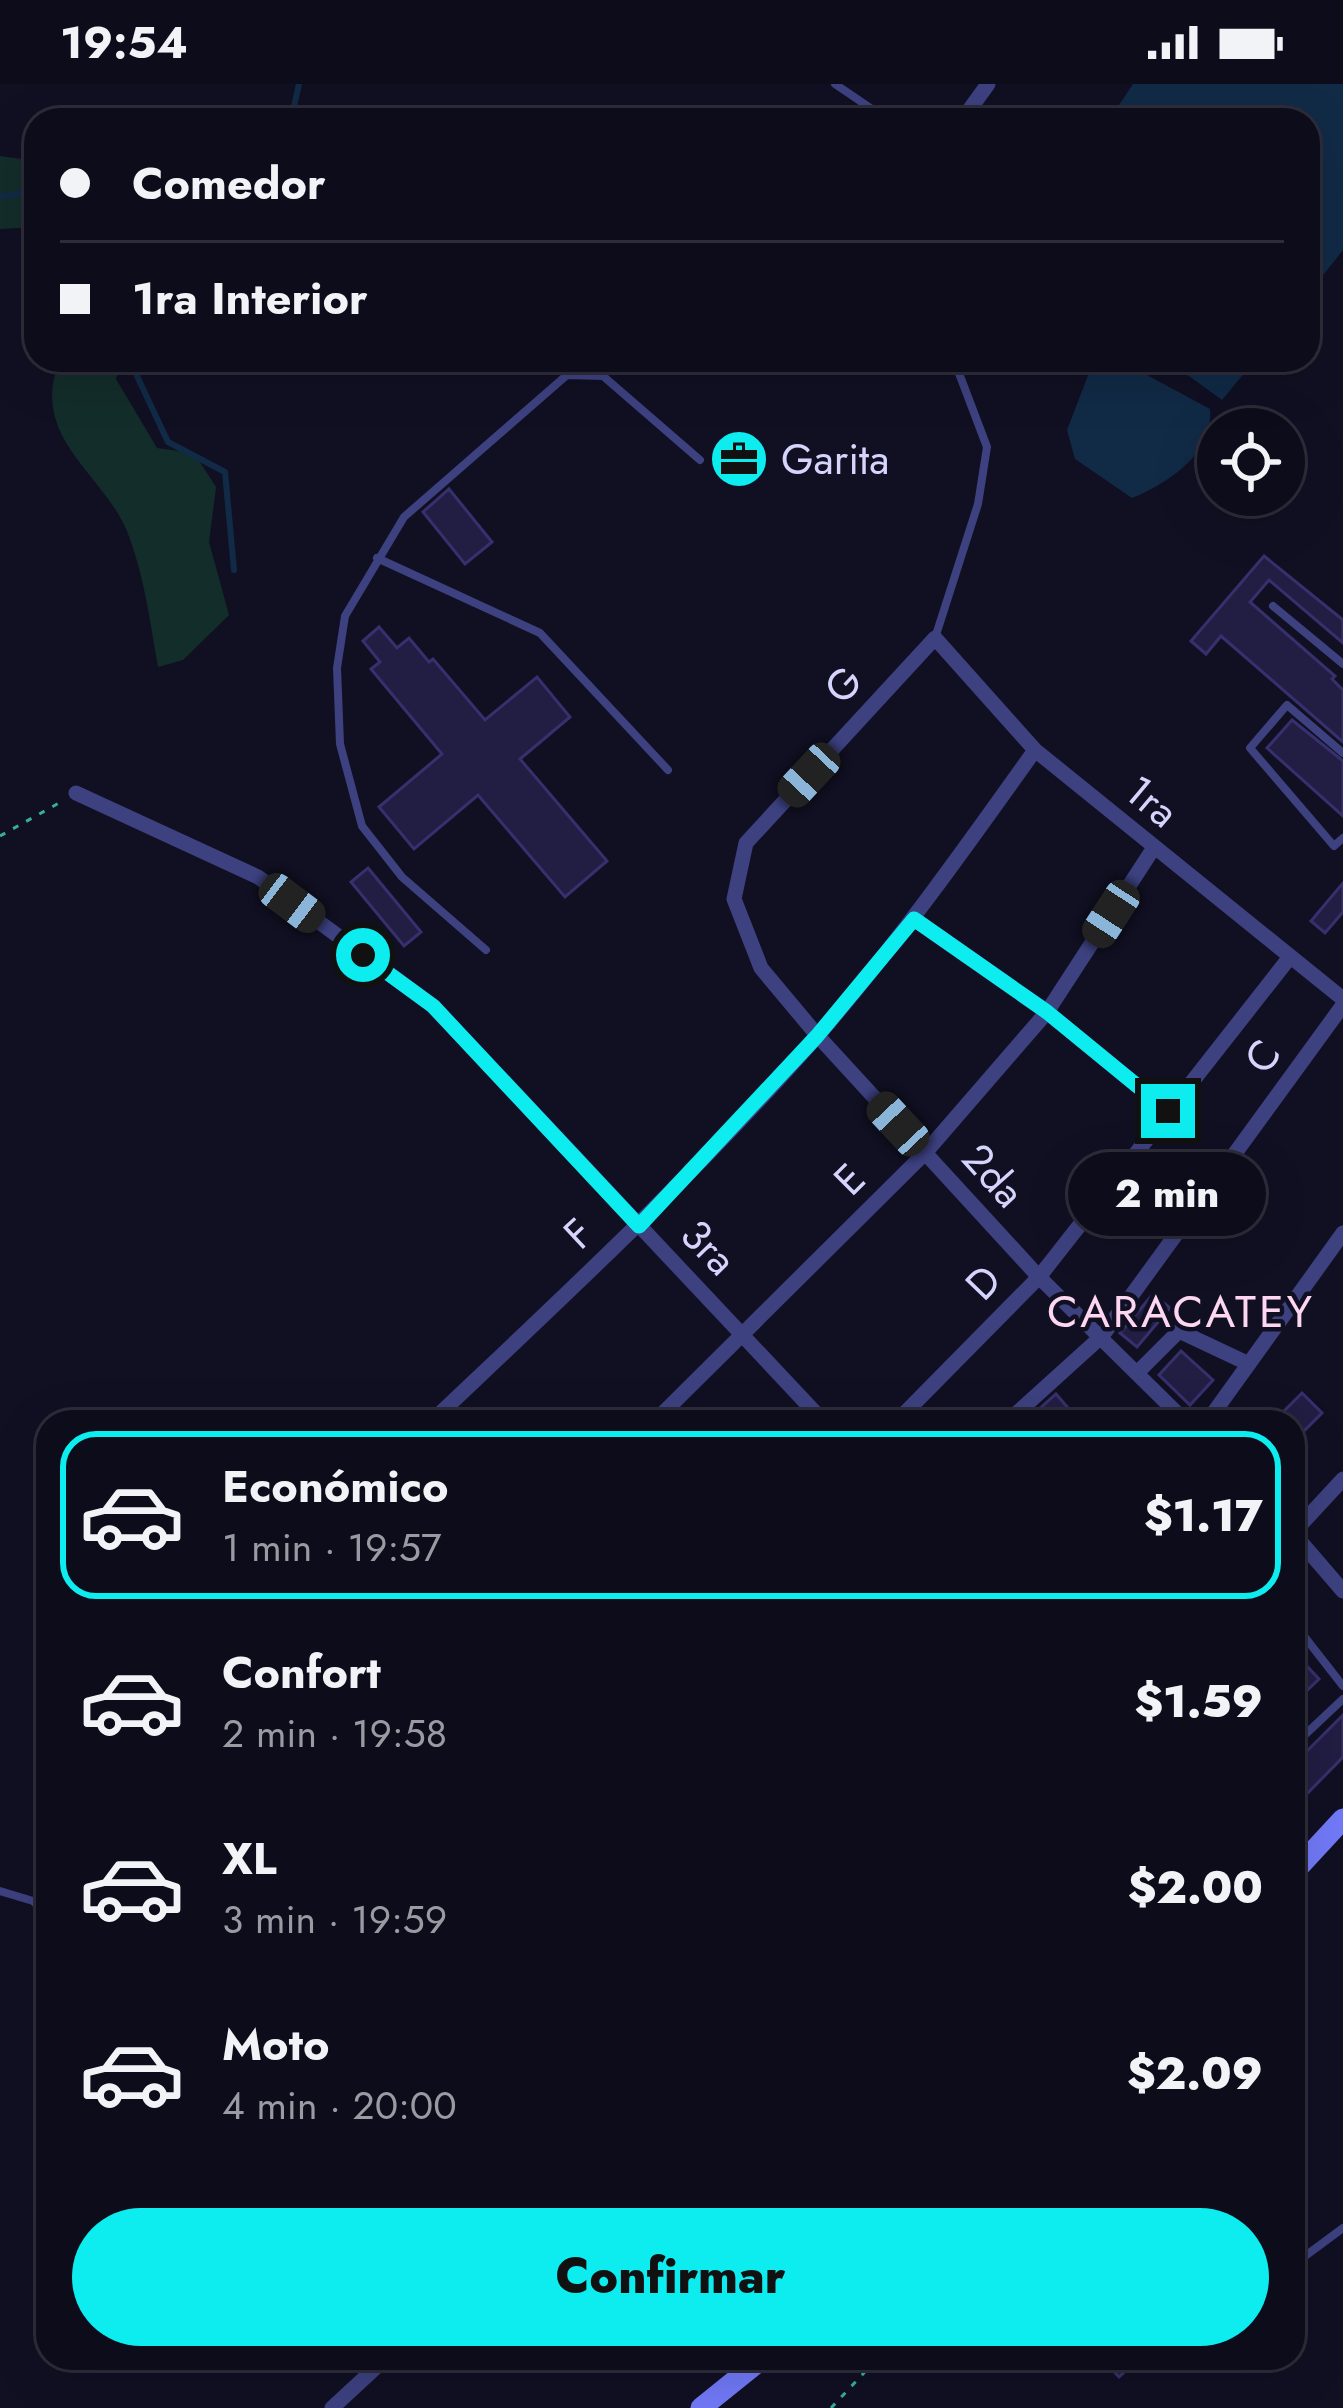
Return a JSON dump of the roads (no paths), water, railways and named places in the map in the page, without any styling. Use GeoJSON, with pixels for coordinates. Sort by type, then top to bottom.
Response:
{"type":"FeatureCollection","features":[{"type":"Feature","properties":{"kind":"main road"},"geometry":{"type":"LineString","coordinates":[[1305,1860],[1343,1819]]}},
{"type":"Feature","properties":{"kind":"main road"},"geometry":{"type":"LineString","coordinates":[[701,2408],[748,2370]]}},
{"type":"Feature","properties":{"kind":"street","name":"1ra"},"geometry":{"type":"LineString","coordinates":[[934,638],[1035,750],[1343,1002]]}},
{"type":"Feature","properties":{"kind":"street","name":"G"},"geometry":{"type":"LineString","coordinates":[[734,898],[746,843],[934,638]]}},
{"type":"Feature","properties":{"kind":"street","name":"F"},"geometry":{"type":"LineString","coordinates":[[444,1410],[639,1226],[817,1036],[914,919],[1035,750]]}},
{"type":"Feature","properties":{"kind":"street","name":"3ra"},"geometry":{"type":"LineString","coordinates":[[76,793],[257,877],[433,1006],[813,1410]]}},
{"type":"Feature","properties":{"kind":"street","name":"E"},"geometry":{"type":"LineString","coordinates":[[667,1410],[926,1153],[1047,1012],[1153,849]]}},
{"type":"Feature","properties":{"kind":"street","name":"2da"},"geometry":{"type":"LineString","coordinates":[[734,898],[761,968],[817,1036],[1039,1277],[1174,1410]]}},
{"type":"Feature","properties":{"kind":"street"},"geometry":{"type":"LineString","coordinates":[[914,919],[1047,1012],[1168,1111]]}},
{"type":"Feature","properties":{"kind":"street","name":"D"},"geometry":{"type":"LineString","coordinates":[[908,1410],[1039,1277],[1290,957]]}},
{"type":"Feature","properties":{"kind":"street","name":"C"},"geometry":{"type":"LineString","coordinates":[[1020,1410],[1102,1336],[1343,1002]]}},
{"type":"Feature","properties":{"kind":"street"},"geometry":{"type":"LineString","coordinates":[[1216,1410],[1337,1252],[1343,1233]]}},
{"type":"Feature","properties":{"kind":"street"},"geometry":{"type":"LineString","coordinates":[[1138,1372],[1179,1331],[1249,1364]]}},
{"type":"Feature","properties":{"kind":"street"},"geometry":{"type":"LineString","coordinates":[[1305,1520],[1343,1479]]}},
{"type":"Feature","properties":{"kind":"street"},"geometry":{"type":"LineString","coordinates":[[1305,1547],[1343,1591]]}},
{"type":"Feature","properties":{"kind":"street"},"geometry":{"type":"LineString","coordinates":[[332,2408],[373,2370]]}},
{"type":"Feature","properties":{"kind":"lane"},"geometry":{"type":"LineString","coordinates":[[835,84],[870,108]]}},
{"type":"Feature","properties":{"kind":"lane"},"geometry":{"type":"LineString","coordinates":[[934,638],[978,504],[987,447],[959,372]]}},
{"type":"Feature","properties":{"kind":"lane"},"geometry":{"type":"LineString","coordinates":[[486,950],[402,877],[362,826],[340,744],[337,668],[345,616],[404,517],[567,375],[603,376],[700,460]]}},
{"type":"Feature","properties":{"kind":"lane"},"geometry":{"type":"LineString","coordinates":[[377,558],[540,633],[668,770]]}},
{"type":"Feature","properties":{"kind":"lane"},"geometry":{"type":"LineString","coordinates":[[1273,606],[1343,664]]}},
{"type":"Feature","properties":{"kind":"lane"},"geometry":{"type":"LineString","coordinates":[[1343,753],[1287,706],[1250,748],[1334,845],[1343,838]]}},
{"type":"Feature","properties":{"kind":"lane"},"geometry":{"type":"LineString","coordinates":[[1305,1637],[1343,1686]]}},
{"type":"Feature","properties":{"kind":"lane"},"geometry":{"type":"LineString","coordinates":[[1305,1735],[1343,1699]]}},
{"type":"Feature","properties":{"kind":"lane"},"geometry":{"type":"LineString","coordinates":[[0,1891],[36,1904]]}},
{"type":"Feature","properties":{"kind":"lane"},"geometry":{"type":"LineString","coordinates":[[1305,2256],[1343,2228]]}},
{"type":"Feature","properties":{"kind":"water"},"geometry":{"type":"Polygon","coordinates":[[[1133,84],[1343,84],[1343,250],[1320,279],[1320,108],[1117,108],[1133,84]]]}},
{"type":"Feature","properties":{"kind":"water"},"geometry":{"type":"Polygon","coordinates":[[[1089,372],[1144,372],[1208,408],[1197,408],[1197,453],[1174,475],[1132,498],[1075,459],[1067,430],[1089,372]]]}},
{"type":"Feature","properties":{"kind":"water"},"geometry":{"type":"Polygon","coordinates":[[[1184,372],[1245,372],[1222,400],[1184,372]]]}},
{"type":"Feature","properties":{"kind":"waterway"},"geometry":{"type":"LineString","coordinates":[[294,108],[299,84]]}},
{"type":"Feature","properties":{"kind":"waterway"},"geometry":{"type":"LineString","coordinates":[[0,197],[24,192]]}},
{"type":"Feature","properties":{"kind":"waterway"},"geometry":{"type":"LineString","coordinates":[[138,372],[168,442],[225,472],[234,570]]}},
{"type":"Feature","properties":{"kind":"place","name":"Garita"},"geometry":{"type":"Point","coordinates":[739,459]}},
{"type":"Feature","properties":{"kind":"district","name":"CARACATEY"},"geometry":{"type":"Point","coordinates":[1181,1311]}}]}
